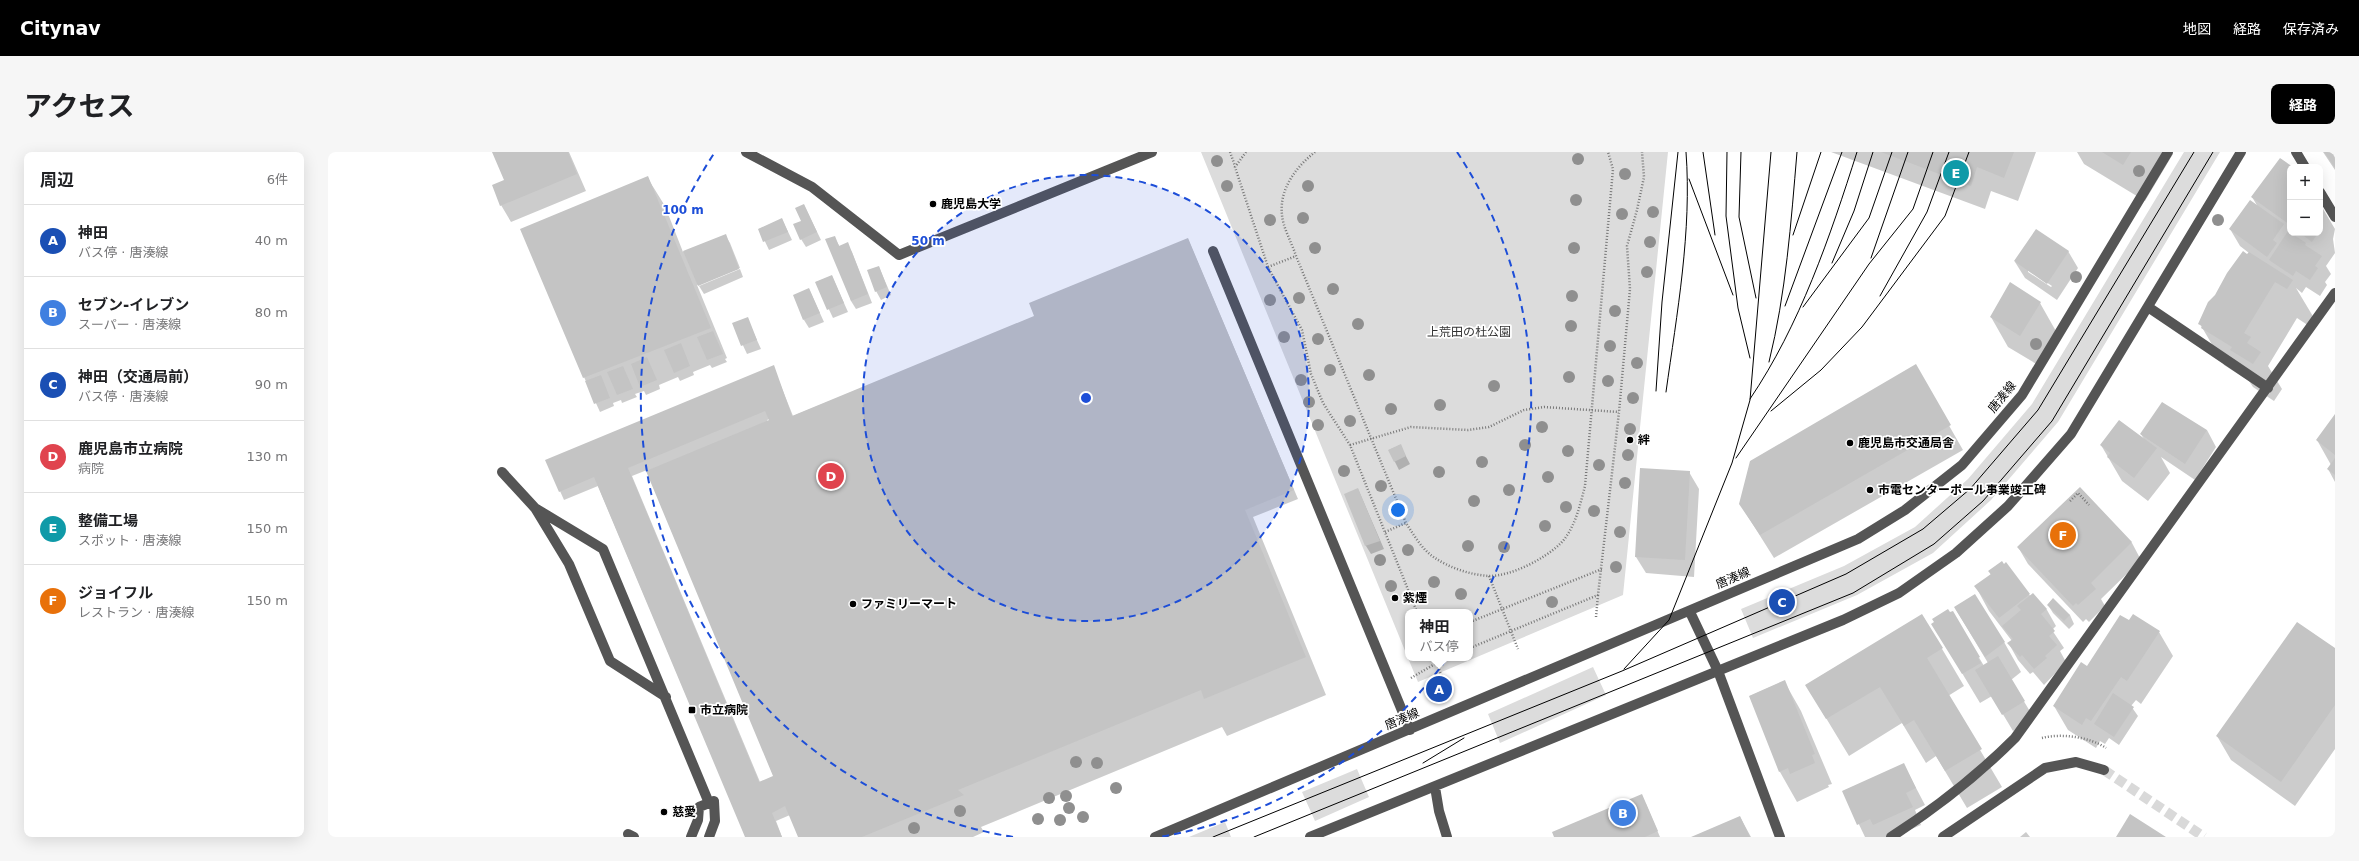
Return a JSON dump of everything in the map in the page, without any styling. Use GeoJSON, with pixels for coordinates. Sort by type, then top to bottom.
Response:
{"type":"FeatureCollection","features":[{"type":"Feature","properties":{"kind":"street"},"geometry":{"type":"LineString","coordinates":[[746,152],[812,187],[899,255],[1152,152]]}},
{"type":"Feature","properties":{"kind":"street","name":"唐湊線"},"geometry":{"type":"LineString","coordinates":[[1155,837],[1690,612],[1858,539],[1905,510],[1962,465],[2022,395],[2168,152]]}},
{"type":"Feature","properties":{"kind":"street"},"geometry":{"type":"LineString","coordinates":[[1315,836],[1843,620],[1899,593],[1956,553],[2008,506],[2071,434],[2241,152]]}},
{"type":"Feature","properties":{"kind":"street"},"geometry":{"type":"LineString","coordinates":[[2296,152],[2303,164]]}},
{"type":"Feature","properties":{"kind":"street"},"geometry":{"type":"LineString","coordinates":[[2323,197],[2335,217]]}},
{"type":"Feature","properties":{"kind":"street"},"geometry":{"type":"LineString","coordinates":[[1213,251],[1410,730]]}},
{"type":"Feature","properties":{"kind":"street"},"geometry":{"type":"LineString","coordinates":[[1891,837],[1933,810],[1971,780],[2015,738],[2335,293]]}},
{"type":"Feature","properties":{"kind":"street"},"geometry":{"type":"LineString","coordinates":[[2148,307],[2268,388]]}},
{"type":"Feature","properties":{"kind":"street"},"geometry":{"type":"LineString","coordinates":[[502,472],[535,508],[569,564],[610,661],[666,697]]}},
{"type":"Feature","properties":{"kind":"street"},"geometry":{"type":"LineString","coordinates":[[535,508],[603,549],[709,803]]}},
{"type":"Feature","properties":{"kind":"street"},"geometry":{"type":"LineString","coordinates":[[1690,612],[1718,672],[1780,837]]}},
{"type":"Feature","properties":{"kind":"street"},"geometry":{"type":"LineString","coordinates":[[1943,837],[2045,768],[2076,762],[2104,770]]}},
{"type":"Feature","properties":{"kind":"street"},"geometry":{"type":"LineString","coordinates":[[1435,787],[1439,811],[1447,837]]}},
{"type":"Feature","properties":{"kind":"street"},"geometry":{"type":"LineString","coordinates":[[691,837],[698,820],[699,807],[714,800],[715,821],[709,837]]}},
{"type":"Feature","properties":{"kind":"path"},"geometry":{"type":"LineString","coordinates":[[1230,152],[1268,267],[1302,330],[1311,374],[1323,403],[1350,445],[1416,609]]}},
{"type":"Feature","properties":{"kind":"path"},"geometry":{"type":"LineString","coordinates":[[1236,167],[1246,152]]}},
{"type":"Feature","properties":{"kind":"path"},"geometry":{"type":"LineString","coordinates":[[1315,152],[1301,163],[1286,187],[1282,215],[1296,256],[1406,524],[1418,542],[1433,558],[1456,569],[1489,576],[1526,566],[1542,558],[1561,543],[1577,516],[1585,486],[1612,169],[1608,152]]}},
{"type":"Feature","properties":{"kind":"path"},"geometry":{"type":"LineString","coordinates":[[1596,617],[1619,412],[1630,289],[1627,246],[1644,177],[1642,152]]}},
{"type":"Feature","properties":{"kind":"path"},"geometry":{"type":"LineString","coordinates":[[1268,267],[1296,256]]}},
{"type":"Feature","properties":{"kind":"path"},"geometry":{"type":"LineString","coordinates":[[1350,445],[1411,427],[1468,430],[1489,427],[1524,410],[1544,407],[1619,412]]}},
{"type":"Feature","properties":{"kind":"path"},"geometry":{"type":"LineString","coordinates":[[2070,501],[2078,493],[2089,505]]}},
{"type":"Feature","properties":{"kind":"path"},"geometry":{"type":"LineString","coordinates":[[1385,532],[1406,524]]}},
{"type":"Feature","properties":{"kind":"path"},"geometry":{"type":"LineString","coordinates":[[1473,621],[1602,568]]}},
{"type":"Feature","properties":{"kind":"path"},"geometry":{"type":"LineString","coordinates":[[1489,576],[1518,649]]}},
{"type":"Feature","properties":{"kind":"path"},"geometry":{"type":"LineString","coordinates":[[1473,647],[1598,595]]}},
{"type":"Feature","properties":{"kind":"path"},"geometry":{"type":"LineString","coordinates":[[1392,688],[1405,682],[1436,662],[1443,680]]}},
{"type":"Feature","properties":{"kind":"green space","name":"上荒田の杜公園"},"geometry":{"type":"Polygon","coordinates":[[[1201,152],[1668,152],[1623,595],[1473,659],[1473,609],[1405,609],[1405,651],[1201,152]]]}},
{"type":"Feature","properties":{"kind":"green space"},"geometry":{"type":"Polygon","coordinates":[[[2184,152],[2220,152],[2058,422],[1991,500],[1933,553],[1857,595],[1753,638],[1741,609],[1844,566],[1915,527],[1968,479],[2032,404],[2184,152]]]}},
{"type":"Feature","properties":{"kind":"green space","name":"上荒田の杜公園"},"geometry":{"type":"Polygon","coordinates":[[[1409,661],[1467,661],[1418,682],[1409,661]]]}},
{"type":"Feature","properties":{"kind":"green space"},"geometry":{"type":"Polygon","coordinates":[[[1593,667],[1606,695],[1500,743],[1488,714],[1593,667]]]}},
{"type":"Feature","properties":{"kind":"green space"},"geometry":{"type":"Polygon","coordinates":[[[1357,769],[1369,797],[1315,821],[1302,792],[1357,769]]]}},
{"type":"Feature","properties":{"kind":"green space"},"geometry":{"type":"Polygon","coordinates":[[[1225,822],[1231,837],[1189,837],[1225,822]]]}},
{"type":"Feature","properties":{"kind":"building"},"geometry":{"type":"Polygon","coordinates":[[[492,152],[568,152],[577,174],[500,206],[492,185],[504,180],[492,152]]]}},
{"type":"Feature","properties":{"kind":"building"},"geometry":{"type":"Polygon","coordinates":[[[1881,152],[2014,152],[2004,178],[1977,167],[1971,186],[1881,152]]]}},
{"type":"Feature","properties":{"kind":"building"},"geometry":{"type":"Polygon","coordinates":[[[2102,152],[2131,152],[2123,165],[2102,152]]]}},
{"type":"Feature","properties":{"kind":"building"},"geometry":{"type":"Polygon","coordinates":[[[2324,152],[2335,152],[2335,168],[2324,152]]]}},
{"type":"Feature","properties":{"kind":"building"},"geometry":{"type":"Polygon","coordinates":[[[2280,158],[2289,164],[2287,164],[2287,223],[2251,197],[2280,158]]]}},
{"type":"Feature","properties":{"kind":"building"},"geometry":{"type":"Polygon","coordinates":[[[648,176],[711,328],[583,378],[520,229],[648,176]]]}},
{"type":"Feature","properties":{"kind":"building"},"geometry":{"type":"Polygon","coordinates":[[[2250,200],[2284,224],[2273,240],[2277,243],[2267,257],[2229,229],[2250,200]]]}},
{"type":"Feature","properties":{"kind":"building"},"geometry":{"type":"Polygon","coordinates":[[[804,204],[817,232],[800,240],[793,224],[801,221],[795,208],[804,204]]]}},
{"type":"Feature","properties":{"kind":"building"},"geometry":{"type":"Polygon","coordinates":[[[782,218],[788,232],[763,242],[758,229],[782,218]]]}},
{"type":"Feature","properties":{"kind":"building"},"geometry":{"type":"Polygon","coordinates":[[[2036,229],[2069,251],[2047,284],[2014,261],[2036,229]]]}},
{"type":"Feature","properties":{"kind":"building"},"geometry":{"type":"Polygon","coordinates":[[[2287,233],[2287,236],[2296,236],[2306,243],[2305,245],[2322,256],[2315,266],[2318,268],[2310,280],[2296,271],[2293,276],[2269,260],[2287,233]]]}},
{"type":"Feature","properties":{"kind":"building"},"geometry":{"type":"Polygon","coordinates":[[[726,234],[739,269],[698,286],[683,251],[726,234]]]}},
{"type":"Feature","properties":{"kind":"building"},"geometry":{"type":"Polygon","coordinates":[[[835,236],[839,246],[848,242],[868,294],[851,301],[825,239],[835,236]]]}},
{"type":"Feature","properties":{"kind":"building"},"geometry":{"type":"Polygon","coordinates":[[[2304,236],[2316,236],[2312,242],[2304,236]]]}},
{"type":"Feature","properties":{"kind":"building"},"geometry":{"type":"Polygon","coordinates":[[[1188,238],[1294,490],[1245,510],[1306,657],[1204,699],[1201,690],[958,790],[964,795],[862,837],[798,837],[785,806],[772,813],[782,837],[745,837],[594,477],[559,492],[545,460],[774,365],[792,416],[1034,316],[1029,303],[1188,238]],[[765,411],[628,468],[759,782],[773,776],[646,471],[769,420],[765,411]]]}},
{"type":"Feature","properties":{"kind":"building"},"geometry":{"type":"Polygon","coordinates":[[[2243,251],[2247,254],[2249,252],[2293,280],[2287,289],[2275,282],[2244,333],[2251,337],[2247,343],[2261,352],[2253,364],[2230,350],[2232,347],[2201,328],[2202,326],[2198,324],[2208,302],[2215,295],[2227,273],[2243,251]]]}},
{"type":"Feature","properties":{"kind":"building"},"geometry":{"type":"Polygon","coordinates":[[[879,266],[887,287],[875,292],[867,270],[879,266]]]}},
{"type":"Feature","properties":{"kind":"building"},"geometry":{"type":"Polygon","coordinates":[[[832,275],[844,303],[827,310],[815,282],[832,275]]]}},
{"type":"Feature","properties":{"kind":"building"},"geometry":{"type":"Polygon","coordinates":[[[2010,282],[2041,302],[2020,336],[1990,317],[2010,282]]]}},
{"type":"Feature","properties":{"kind":"building"},"geometry":{"type":"Polygon","coordinates":[[[809,288],[820,313],[803,320],[793,295],[809,288]]]}},
{"type":"Feature","properties":{"kind":"building"},"geometry":{"type":"Polygon","coordinates":[[[748,317],[757,340],[741,346],[732,323],[748,317]]]}},
{"type":"Feature","properties":{"kind":"building"},"geometry":{"type":"Polygon","coordinates":[[[713,331],[723,354],[707,360],[697,337],[713,331]]]}},
{"type":"Feature","properties":{"kind":"building"},"geometry":{"type":"Polygon","coordinates":[[[681,343],[690,366],[674,373],[664,350],[681,343]]]}},
{"type":"Feature","properties":{"kind":"building"},"geometry":{"type":"Polygon","coordinates":[[[647,357],[657,380],[640,387],[631,364],[647,357]]]}},
{"type":"Feature","properties":{"kind":"building","name":"鹿児島市交通局舎"},"geometry":{"type":"Polygon","coordinates":[[[1916,364],[1951,425],[1760,535],[1739,504],[1750,461],[1916,364]]]}},
{"type":"Feature","properties":{"kind":"building"},"geometry":{"type":"Polygon","coordinates":[[[623,366],[633,389],[617,395],[607,372],[623,366]]]}},
{"type":"Feature","properties":{"kind":"building"},"geometry":{"type":"Polygon","coordinates":[[[601,375],[610,398],[594,404],[585,381],[601,375]]]}},
{"type":"Feature","properties":{"kind":"building"},"geometry":{"type":"Polygon","coordinates":[[[2162,402],[2207,430],[2185,464],[2140,434],[2162,402]]]}},
{"type":"Feature","properties":{"kind":"building"},"geometry":{"type":"Polygon","coordinates":[[[2335,414],[2335,455],[2316,440],[2335,414]]]}},
{"type":"Feature","properties":{"kind":"building"},"geometry":{"type":"Polygon","coordinates":[[[2119,420],[2157,448],[2134,478],[2107,457],[2110,453],[2100,445],[2119,420]]]}},
{"type":"Feature","properties":{"kind":"building"},"geometry":{"type":"Polygon","coordinates":[[[1401,444],[1406,456],[1394,462],[1388,450],[1401,444]]]}},
{"type":"Feature","properties":{"kind":"building"},"geometry":{"type":"Polygon","coordinates":[[[2335,458],[2335,475],[2327,469],[2335,458]]]}},
{"type":"Feature","properties":{"kind":"building"},"geometry":{"type":"Polygon","coordinates":[[[1640,468],[1690,471],[1685,560],[1635,557],[1640,468]]]}},
{"type":"Feature","properties":{"kind":"building"},"geometry":{"type":"Polygon","coordinates":[[[2080,487],[2132,542],[2091,583],[2096,589],[2078,605],[2076,603],[2073,606],[2017,547],[2080,487]]]}},
{"type":"Feature","properties":{"kind":"building"},"geometry":{"type":"Polygon","coordinates":[[[1358,488],[1380,541],[1365,546],[1344,494],[1358,488]]]}},
{"type":"Feature","properties":{"kind":"building"},"geometry":{"type":"Polygon","coordinates":[[[2002,561],[2004,564],[2006,562],[2030,594],[1999,618],[1974,586],[1991,574],[1988,571],[2002,561]]]}},
{"type":"Feature","properties":{"kind":"building"},"geometry":{"type":"Polygon","coordinates":[[[2033,593],[2047,609],[2041,614],[2055,631],[2049,636],[2057,645],[2045,656],[2047,658],[2034,669],[2022,655],[2020,657],[2007,643],[2013,639],[2002,626],[2021,610],[2017,606],[2033,593]]]}},
{"type":"Feature","properties":{"kind":"building"},"geometry":{"type":"Polygon","coordinates":[[[1975,594],[2005,642],[1985,657],[1954,607],[1975,594]]]}},
{"type":"Feature","properties":{"kind":"building"},"geometry":{"type":"Polygon","coordinates":[[[2053,598],[2070,615],[2064,621],[2047,605],[2053,598]]]}},
{"type":"Feature","properties":{"kind":"building"},"geometry":{"type":"Polygon","coordinates":[[[1948,609],[1950,612],[1953,611],[1980,657],[1978,658],[1981,663],[1962,674],[1931,624],[1934,622],[1932,619],[1948,609]]]}},
{"type":"Feature","properties":{"kind":"building"},"geometry":{"type":"Polygon","coordinates":[[[1922,614],[1943,648],[1927,658],[1982,749],[1945,771],[1914,720],[1904,726],[1880,687],[1826,719],[1805,685],[1922,614]]]}},
{"type":"Feature","properties":{"kind":"building"},"geometry":{"type":"Polygon","coordinates":[[[2133,614],[2160,631],[2127,681],[2121,677],[2091,721],[2086,718],[2082,725],[2053,706],[2081,662],[2087,666],[2120,615],[2129,620],[2133,614]]]}},
{"type":"Feature","properties":{"kind":"building"},"geometry":{"type":"Polygon","coordinates":[[[2297,622],[2335,648],[2335,705],[2281,782],[2216,736],[2297,622]]]}},
{"type":"Feature","properties":{"kind":"building"},"geometry":{"type":"Polygon","coordinates":[[[1998,656],[2025,701],[2002,715],[1975,670],[1998,656]]]}},
{"type":"Feature","properties":{"kind":"building"},"geometry":{"type":"Polygon","coordinates":[[[1785,680],[1815,754],[1812,755],[1815,763],[1790,774],[1788,768],[1779,772],[1749,696],[1785,680]]]}},
{"type":"Feature","properties":{"kind":"building"},"geometry":{"type":"Polygon","coordinates":[[[2113,693],[2134,707],[2114,737],[2094,724],[2113,693]]]}},
{"type":"Feature","properties":{"kind":"building"},"geometry":{"type":"Polygon","coordinates":[[[1904,763],[1916,788],[1906,793],[1913,807],[1873,825],[1870,819],[1857,825],[1842,791],[1904,763]]]}},
{"type":"Feature","properties":{"kind":"building"},"geometry":{"type":"Polygon","coordinates":[[[1642,794],[1658,831],[1645,837],[1554,837],[1552,832],[1642,794]]]}},
{"type":"Feature","properties":{"kind":"building"},"geometry":{"type":"Polygon","coordinates":[[[2130,814],[2166,837],[2116,837],[2130,814]]]}},
{"type":"Feature","properties":{"kind":"building"},"geometry":{"type":"Polygon","coordinates":[[[1740,816],[1750,837],[1691,837],[1740,816]]]}},
{"type":"Feature","properties":{"kind":"tunnel"},"geometry":{"type":"LineString","coordinates":[[2104,770],[2204,837]]}},
{"type":"Feature","properties":{"kind":"tram line"},"geometry":{"type":"LineString","coordinates":[[1656,391],[1662,302],[1678,152]]}},
{"type":"Feature","properties":{"kind":"tram line"},"geometry":{"type":"LineString","coordinates":[[1666,392],[1679,302],[1685,242],[1687,212],[1686,152]]}},
{"type":"Feature","properties":{"kind":"tram line"},"geometry":{"type":"LineString","coordinates":[[1703,152],[1715,235]]}},
{"type":"Feature","properties":{"kind":"tram line"},"geometry":{"type":"LineString","coordinates":[[1727,152],[1726,216],[1738,308],[1750,358]]}},
{"type":"Feature","properties":{"kind":"tram line"},"geometry":{"type":"LineString","coordinates":[[1741,152],[1739,217],[1756,298]]}},
{"type":"Feature","properties":{"kind":"tram line"},"geometry":{"type":"LineString","coordinates":[[1624,669],[1669,620],[1732,463],[1750,400],[1771,152]]}},
{"type":"Feature","properties":{"kind":"tram line"},"geometry":{"type":"LineString","coordinates":[[1769,362],[1784,284],[1797,152]]}},
{"type":"Feature","properties":{"kind":"tram line"},"geometry":{"type":"LineString","coordinates":[[1793,235],[1821,152]]}},
{"type":"Feature","properties":{"kind":"tram line"},"geometry":{"type":"LineString","coordinates":[[1785,306],[1842,152]]}},
{"type":"Feature","properties":{"kind":"tram line"},"geometry":{"type":"LineString","coordinates":[[1750,399],[1768,371],[1799,311],[1836,216],[1857,152]]}},
{"type":"Feature","properties":{"kind":"tram line"},"geometry":{"type":"LineString","coordinates":[[1832,263],[1854,211],[1873,152]]}},
{"type":"Feature","properties":{"kind":"tram line"},"geometry":{"type":"LineString","coordinates":[[1803,307],[1869,218],[1892,152]]}},
{"type":"Feature","properties":{"kind":"tram line"},"geometry":{"type":"LineString","coordinates":[[1871,258],[1908,152]]}},
{"type":"Feature","properties":{"kind":"tram line"},"geometry":{"type":"LineString","coordinates":[[1736,458],[1869,264],[1913,209],[1933,152]]}},
{"type":"Feature","properties":{"kind":"tram line"},"geometry":{"type":"LineString","coordinates":[[1880,296],[1927,212],[1949,152]]}},
{"type":"Feature","properties":{"kind":"tram line"},"geometry":{"type":"LineString","coordinates":[[1771,411],[1821,370],[1862,327],[1945,216],[1969,152]]}},
{"type":"Feature","properties":{"kind":"tram line"},"geometry":{"type":"LineString","coordinates":[[1213,837],[1622,671],[1846,574],[1923,529],[1970,489],[2038,410],[2194,152]]}},
{"type":"Feature","properties":{"kind":"tram line"},"geometry":{"type":"LineString","coordinates":[[1254,837],[1853,593],[1934,544],[1983,501],[2052,421],[2213,152]]}},
{"type":"Feature","properties":{"kind":"tram line"},"geometry":{"type":"LineString","coordinates":[[1689,179],[1733,295]]}},
{"type":"Feature","properties":{"kind":"tram line"},"geometry":{"type":"LineString","coordinates":[[1423,763],[1464,738]]}},
{"type":"Feature","properties":{"kind":"place","name":"整備工場"},"geometry":{"type":"Point","coordinates":[1956,173]}},
{"type":"Feature","properties":{"kind":"place","name":"鹿児島大学"},"geometry":{"type":"Point","coordinates":[933,204]}},
{"type":"Feature","properties":{"kind":"place","name":"絆"},"geometry":{"type":"Point","coordinates":[1630,440]}},
{"type":"Feature","properties":{"kind":"place","name":"鹿児島市交通局舎"},"geometry":{"type":"Point","coordinates":[1850,443]}},
{"type":"Feature","properties":{"kind":"place","name":"鹿児島市立病院"},"geometry":{"type":"Point","coordinates":[831,476]}},
{"type":"Feature","properties":{"kind":"place","name":"市電センターポール事業竣工碑"},"geometry":{"type":"Point","coordinates":[1870,490]}},
{"type":"Feature","properties":{"kind":"place","name":"ジョイフル"},"geometry":{"type":"Point","coordinates":[2063,535]}},
{"type":"Feature","properties":{"kind":"place","name":"紫煙"},"geometry":{"type":"Point","coordinates":[1395,598]}},
{"type":"Feature","properties":{"kind":"place","name":"神田（交通局前）"},"geometry":{"type":"Point","coordinates":[1782,602]}},
{"type":"Feature","properties":{"kind":"place","name":"ファミリーマート"},"geometry":{"type":"Point","coordinates":[853,604]}},
{"type":"Feature","properties":{"kind":"place","name":"神田"},"geometry":{"type":"Point","coordinates":[1439,689]}},
{"type":"Feature","properties":{"kind":"place","name":"市立病院"},"geometry":{"type":"Point","coordinates":[692,710]}},
{"type":"Feature","properties":{"kind":"place","name":"慈愛"},"geometry":{"type":"Point","coordinates":[664,812]}},
{"type":"Feature","properties":{"kind":"place","name":"セブン-イレブン"},"geometry":{"type":"Point","coordinates":[1623,813]}}]}
